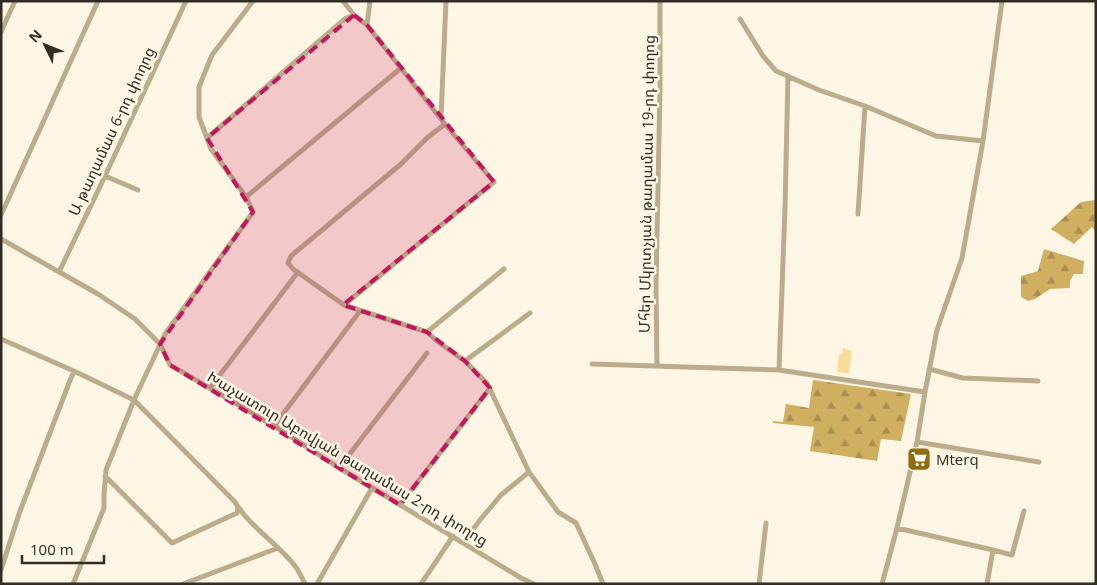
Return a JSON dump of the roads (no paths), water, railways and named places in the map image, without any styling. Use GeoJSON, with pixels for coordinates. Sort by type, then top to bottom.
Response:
{"type":"FeatureCollection","features":[{"type":"Feature","properties":{"kind":"street"},"geometry":{"type":"LineString","coordinates":[[1,32],[15,1]]}},
{"type":"Feature","properties":{"kind":"street"},"geometry":{"type":"LineString","coordinates":[[1,216],[98,1]]}},
{"type":"Feature","properties":{"kind":"street","name":"Ա թաղամաս 6-րդ փողոց"},"geometry":{"type":"LineString","coordinates":[[59,272],[186,1]]}},
{"type":"Feature","properties":{"kind":"street"},"geometry":{"type":"LineString","coordinates":[[73,584],[104,508],[106,470],[134,400],[160,344],[165,334],[253,212],[246,196],[211,149],[200,117],[199,87],[212,55],[253,1]]}},
{"type":"Feature","properties":{"kind":"street"},"geometry":{"type":"LineString","coordinates":[[343,1],[354,15],[367,25],[445,124],[494,182],[344,305]]}},
{"type":"Feature","properties":{"kind":"street"},"geometry":{"type":"LineString","coordinates":[[367,25],[370,1]]}},
{"type":"Feature","properties":{"kind":"street"},"geometry":{"type":"LineString","coordinates":[[441,119],[446,1]]}},
{"type":"Feature","properties":{"kind":"street","name":"Մհեր Մկրտչյան թաղամաս 19-րդ փողոց"},"geometry":{"type":"LineString","coordinates":[[658,366],[656,284],[660,1]]}},
{"type":"Feature","properties":{"kind":"street"},"geometry":{"type":"LineString","coordinates":[[882,584],[917,442],[937,330],[962,258],[983,141],[1002,1]]}},
{"type":"Feature","properties":{"kind":"street"},"geometry":{"type":"LineString","coordinates":[[208,138],[346,18],[354,15]]}},
{"type":"Feature","properties":{"kind":"street"},"geometry":{"type":"LineString","coordinates":[[740,19],[762,56],[776,71],[936,136],[983,141]]}},
{"type":"Feature","properties":{"kind":"street"},"geometry":{"type":"LineString","coordinates":[[246,196],[401,68]]}},
{"type":"Feature","properties":{"kind":"street"},"geometry":{"type":"LineString","coordinates":[[779,370],[788,76]]}},
{"type":"Feature","properties":{"kind":"street"},"geometry":{"type":"LineString","coordinates":[[858,214],[865,106]]}},
{"type":"Feature","properties":{"kind":"street"},"geometry":{"type":"LineString","coordinates":[[445,124],[427,138],[401,164],[292,256],[288,264],[344,305],[427,332],[465,361],[487,383],[529,472],[558,512],[576,523],[603,584]]}},
{"type":"Feature","properties":{"kind":"street"},"geometry":{"type":"LineString","coordinates":[[105,176],[138,190]]}},
{"type":"Feature","properties":{"kind":"street","name":"Խաչատուր Աբովյան թաղամաս 2-րդ փողոց"},"geometry":{"type":"LineString","coordinates":[[1,239],[98,294],[135,319],[160,344],[170,364],[453,536],[520,581],[534,584]]}},
{"type":"Feature","properties":{"kind":"street"},"geometry":{"type":"LineString","coordinates":[[427,332],[504,269]]}},
{"type":"Feature","properties":{"kind":"street"},"geometry":{"type":"LineString","coordinates":[[210,388],[298,272]]}},
{"type":"Feature","properties":{"kind":"street"},"geometry":{"type":"LineString","coordinates":[[274,426],[360,311]]}},
{"type":"Feature","properties":{"kind":"street"},"geometry":{"type":"LineString","coordinates":[[465,361],[530,313]]}},
{"type":"Feature","properties":{"kind":"street"},"geometry":{"type":"LineString","coordinates":[[1,339],[134,400],[296,567],[304,584]]}},
{"type":"Feature","properties":{"kind":"street"},"geometry":{"type":"LineString","coordinates":[[339,468],[427,353]]}},
{"type":"Feature","properties":{"kind":"street"},"geometry":{"type":"LineString","coordinates":[[592,364],[779,370],[925,392]]}},
{"type":"Feature","properties":{"kind":"street"},"geometry":{"type":"LineString","coordinates":[[929,370],[963,378],[1038,381]]}},
{"type":"Feature","properties":{"kind":"street"},"geometry":{"type":"LineString","coordinates":[[1,570],[19,514],[74,371]]}},
{"type":"Feature","properties":{"kind":"street"},"geometry":{"type":"LineString","coordinates":[[400,505],[490,388]]}},
{"type":"Feature","properties":{"kind":"street"},"geometry":{"type":"LineString","coordinates":[[917,442],[1040,462]]}},
{"type":"Feature","properties":{"kind":"street"},"geometry":{"type":"LineString","coordinates":[[463,543],[501,495],[529,472]]}},
{"type":"Feature","properties":{"kind":"street"},"geometry":{"type":"LineString","coordinates":[[106,476],[172,543],[237,513],[238,507]]}},
{"type":"Feature","properties":{"kind":"street"},"geometry":{"type":"LineString","coordinates":[[317,584],[372,488]]}},
{"type":"Feature","properties":{"kind":"street"},"geometry":{"type":"LineString","coordinates":[[897,528],[1012,555],[1024,511]]}},
{"type":"Feature","properties":{"kind":"street"},"geometry":{"type":"LineString","coordinates":[[759,584],[766,523]]}},
{"type":"Feature","properties":{"kind":"street"},"geometry":{"type":"LineString","coordinates":[[422,584],[453,536]]}},
{"type":"Feature","properties":{"kind":"street"},"geometry":{"type":"LineString","coordinates":[[183,584],[278,548]]}},
{"type":"Feature","properties":{"kind":"street"},"geometry":{"type":"LineString","coordinates":[[987,584],[993,550]]}},
{"type":"Feature","properties":{"kind":"place","name":"Mterq"},"geometry":{"type":"Point","coordinates":[919,459]}}]}
